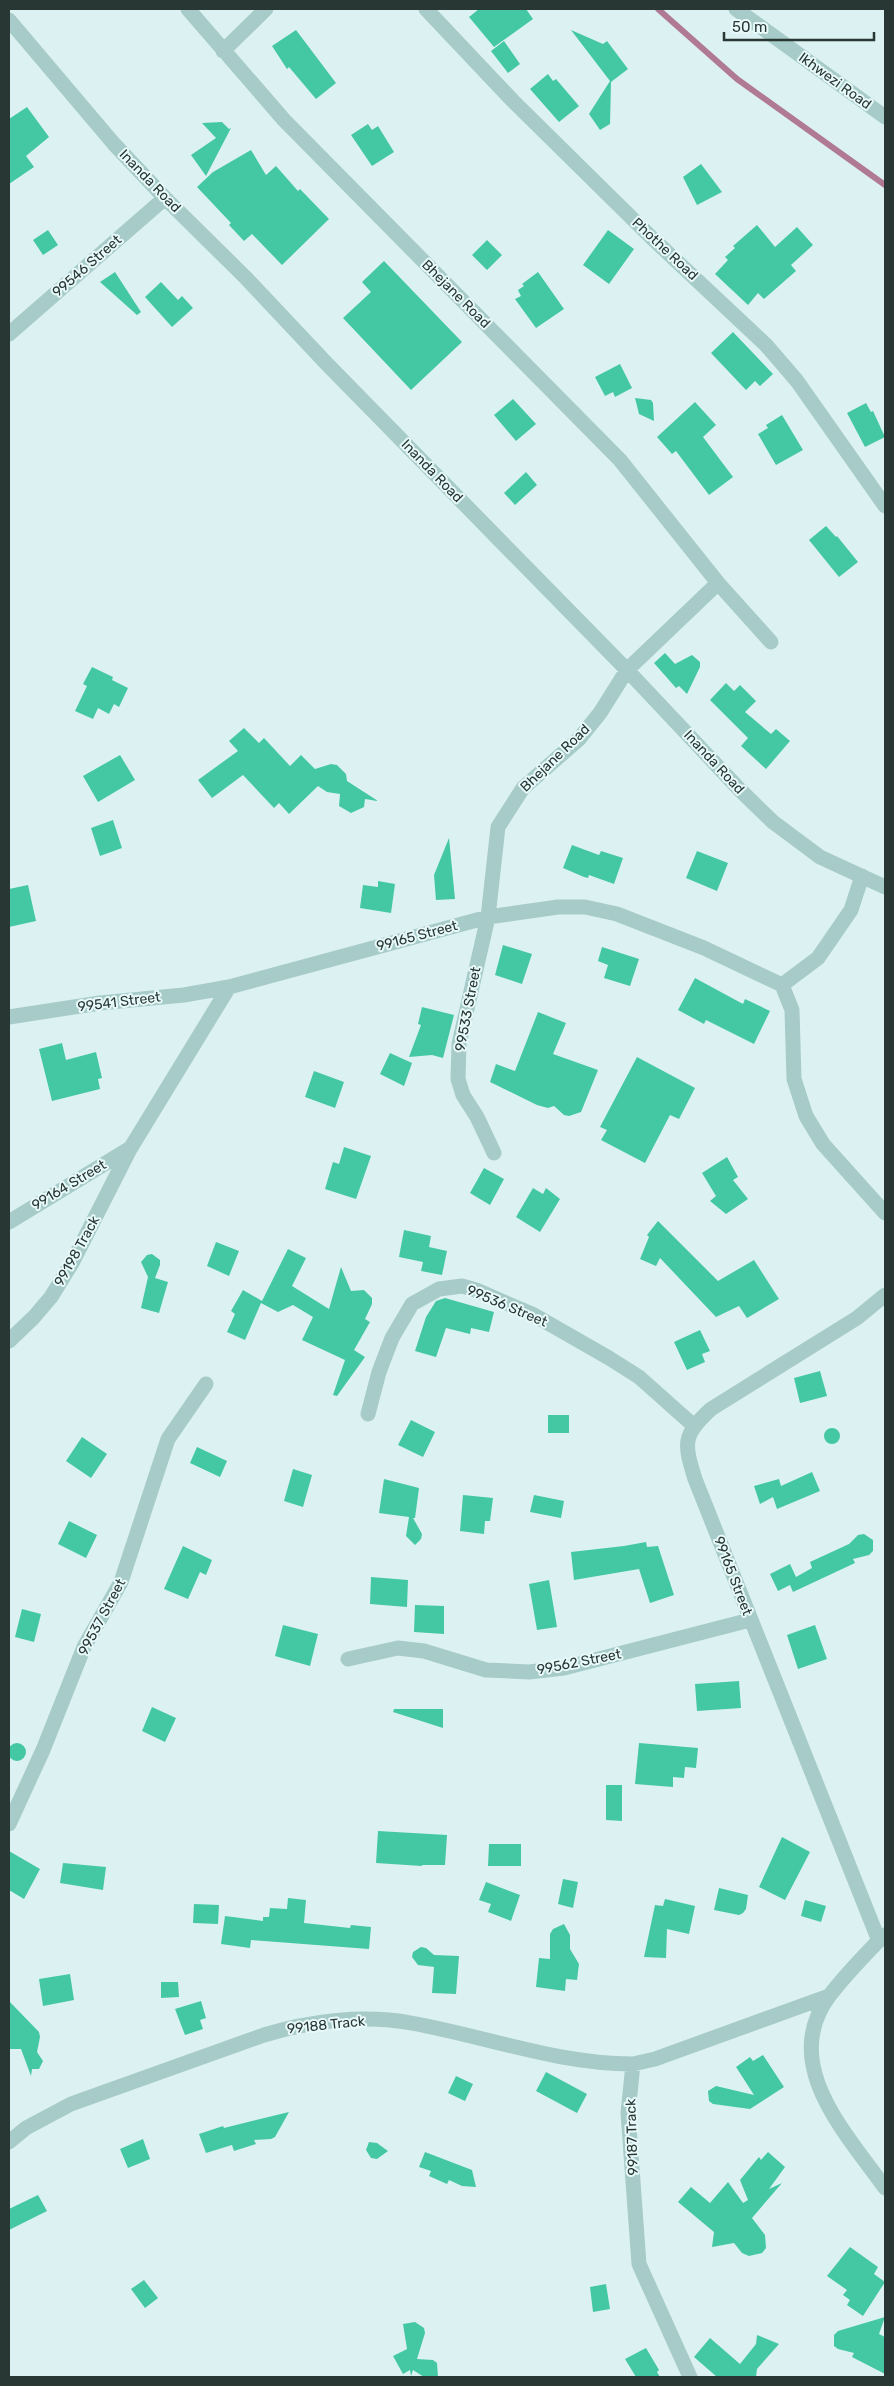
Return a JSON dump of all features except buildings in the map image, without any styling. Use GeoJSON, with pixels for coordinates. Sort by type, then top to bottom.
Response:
{"type":"FeatureCollection","features":[{"type":"Feature","properties":{"kind":"street","name":"Bhejane Road"},"geometry":{"type":"LineString","coordinates":[[188,9],[284,120],[620,460],[718,583],[771,642]]}},
{"type":"Feature","properties":{"kind":"street"},"geometry":{"type":"LineString","coordinates":[[223,51],[266,9]]}},
{"type":"Feature","properties":{"kind":"street","name":"Phothe Road"},"geometry":{"type":"LineString","coordinates":[[426,9],[513,101],[652,238],[766,345],[797,381],[885,506]]}},
{"type":"Feature","properties":{"kind":"street","name":"Ikhwezi Road"},"geometry":{"type":"LineString","coordinates":[[736,9],[885,117]]}},
{"type":"Feature","properties":{"kind":"street","name":"Inanda Road"},"geometry":{"type":"LineString","coordinates":[[9,20],[114,144],[165,198],[246,278],[326,364],[627,670],[772,822],[820,857],[885,887]]}},
{"type":"Feature","properties":{"kind":"street","name":"99546 Street"},"geometry":{"type":"LineString","coordinates":[[9,334],[165,198]]}},
{"type":"Feature","properties":{"kind":"street","name":"Bhejane Road"},"geometry":{"type":"LineString","coordinates":[[488,917],[498,827],[523,788],[579,738],[600,713],[627,670],[718,583]]}},
{"type":"Feature","properties":{"kind":"street"},"geometry":{"type":"LineString","coordinates":[[862,876],[851,910],[818,958],[782,985],[792,1010],[794,1079],[806,1116],[823,1144],[885,1213]]}},
{"type":"Feature","properties":{"kind":"street","name":"99165 Street"},"geometry":{"type":"LineString","coordinates":[[230,987],[488,917],[558,906],[584,907],[617,914],[704,948],[782,985]]}},
{"type":"Feature","properties":{"kind":"street","name":"99533 Street"},"geometry":{"type":"LineString","coordinates":[[488,917],[459,1044],[458,1079],[463,1094],[477,1117],[494,1153]]}},
{"type":"Feature","properties":{"kind":"street"},"geometry":{"type":"LineString","coordinates":[[130,1149],[230,987]]}},
{"type":"Feature","properties":{"kind":"street","name":"99541 Street"},"geometry":{"type":"LineString","coordinates":[[9,1017],[100,1003],[184,995],[230,987]]}},
{"type":"Feature","properties":{"kind":"street","name":"99164 Street"},"geometry":{"type":"LineString","coordinates":[[9,1222],[130,1149]]}},
{"type":"Feature","properties":{"kind":"street","name":"99198 Track"},"geometry":{"type":"LineString","coordinates":[[9,1341],[34,1318],[72,1263],[130,1149]]}},
{"type":"Feature","properties":{"kind":"street","name":"99536 Street"},"geometry":{"type":"LineString","coordinates":[[368,1414],[379,1372],[392,1338],[412,1304],[439,1289],[462,1286],[476,1290],[534,1315],[608,1358],[639,1377],[693,1425]]}},
{"type":"Feature","properties":{"kind":"street"},"geometry":{"type":"LineString","coordinates":[[693,1425],[711,1409],[857,1318],[885,1295]]}},
{"type":"Feature","properties":{"kind":"street","name":"99537 Street"},"geometry":{"type":"LineString","coordinates":[[9,1824],[43,1750],[84,1647],[121,1582],[168,1439],[206,1384]]}},
{"type":"Feature","properties":{"kind":"street","name":"99165 Street"},"geometry":{"type":"LineString","coordinates":[[693,1425],[690,1432],[688,1453],[695,1479],[750,1620],[882,1938]]}},
{"type":"Feature","properties":{"kind":"street","name":"99562 Street"},"geometry":{"type":"LineString","coordinates":[[348,1659],[398,1648],[424,1651],[486,1670],[529,1672],[564,1668],[750,1620]]}},
{"type":"Feature","properties":{"kind":"street"},"geometry":{"type":"LineString","coordinates":[[882,1938],[829,1996],[818,2016],[809,2054],[812,2070],[837,2121],[885,2188]]}},
{"type":"Feature","properties":{"kind":"street"},"geometry":{"type":"LineString","coordinates":[[633,2064],[655,2060],[829,1996]]}},
{"type":"Feature","properties":{"kind":"street","name":"99188 Track"},"geometry":{"type":"LineString","coordinates":[[9,2142],[26,2128],[70,2104],[234,2045],[288,2028],[331,2022],[377,2020],[410,2022],[558,2056],[609,2064],[633,2064]]}},
{"type":"Feature","properties":{"kind":"street","name":"99187 Track"},"geometry":{"type":"LineString","coordinates":[[633,2064],[628,2113],[639,2264],[690,2377]]}},
{"type":"Feature","properties":{"kind":"street"},"geometry":{"type":"LineString","coordinates":[[9,2128],[26,2128]]}},
{"type":"Feature","properties":{"kind":"waterway"},"geometry":{"type":"LineString","coordinates":[[658,9],[737,79],[885,185]]}}]}
